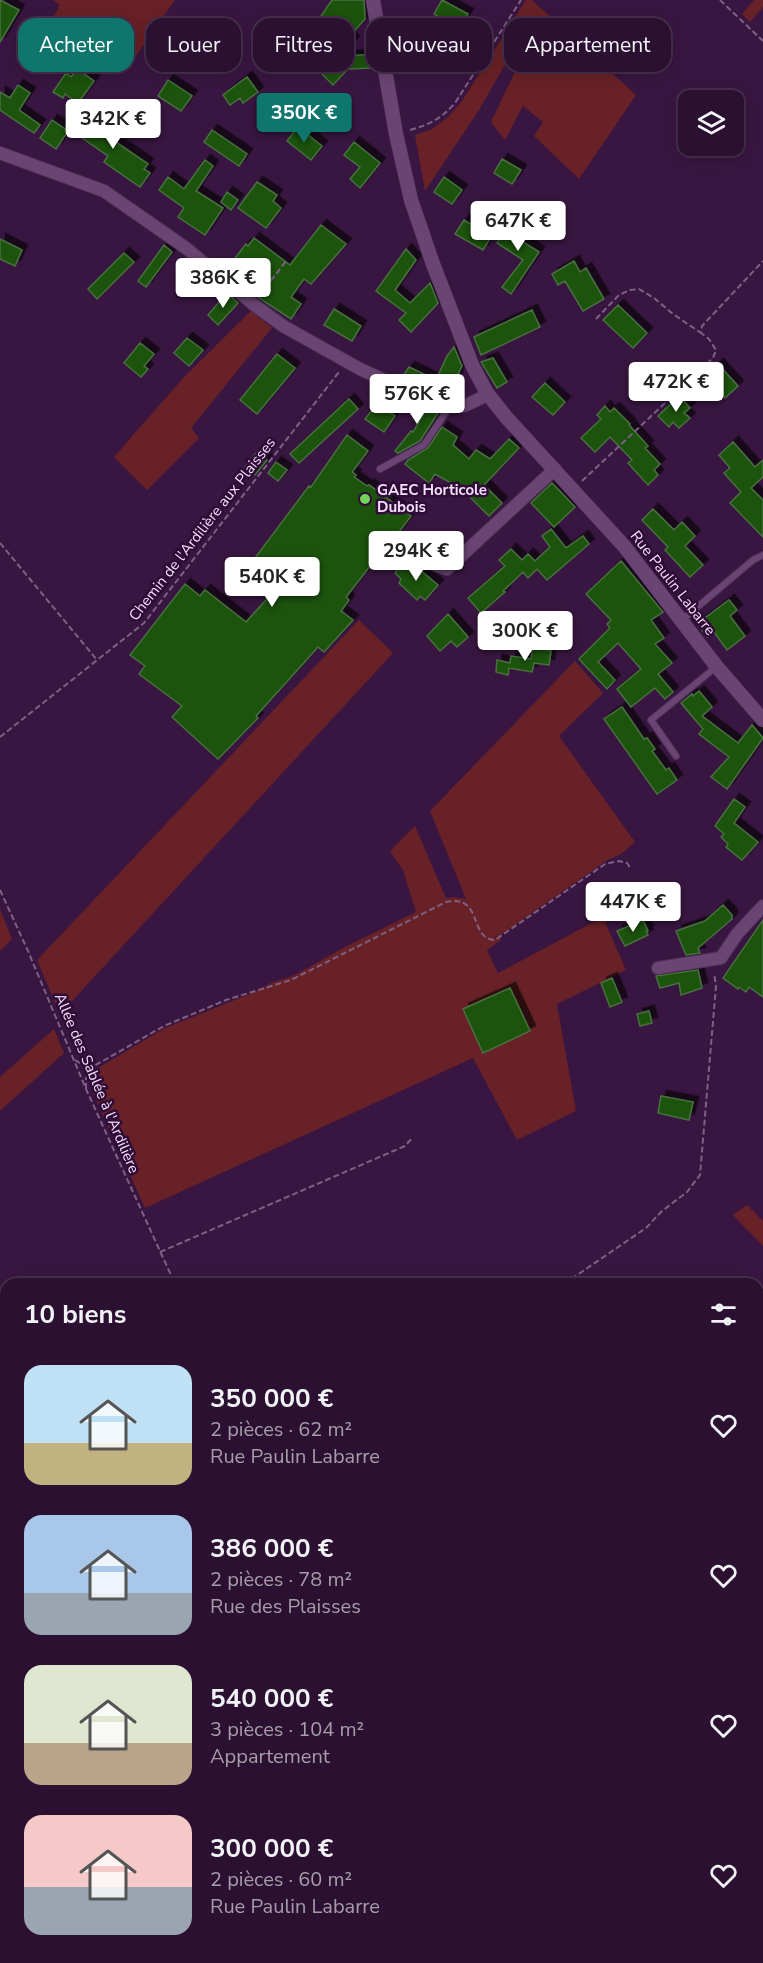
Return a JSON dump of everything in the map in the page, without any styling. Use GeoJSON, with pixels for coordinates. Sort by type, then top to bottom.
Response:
{"type":"FeatureCollection","features":[{"type":"Feature","properties":{"kind":"street","name":"Rue Paulin Labarre"},"geometry":{"type":"LineString","coordinates":[[373,0],[396,134],[411,200],[472,365],[487,393],[506,417],[624,546],[717,667],[763,720]]}},
{"type":"Feature","properties":{"kind":"street"},"geometry":{"type":"LineString","coordinates":[[0,153],[104,191],[186,248],[283,326],[346,362],[439,405],[464,406],[487,393]]}},
{"type":"Feature","properties":{"kind":"street"},"geometry":{"type":"LineString","coordinates":[[435,566],[447,568],[555,469]]}},
{"type":"Feature","properties":{"kind":"street"},"geometry":{"type":"LineString","coordinates":[[658,968],[721,958],[737,934],[763,906]]}},
{"type":"Feature","properties":{"kind":"lane"},"geometry":{"type":"LineString","coordinates":[[380,469],[424,445],[450,406]]}},
{"type":"Feature","properties":{"kind":"lane"},"geometry":{"type":"LineString","coordinates":[[682,621],[753,560],[763,555]]}},
{"type":"Feature","properties":{"kind":"lane"},"geometry":{"type":"LineString","coordinates":[[676,756],[651,720],[717,667]]}},
{"type":"Feature","properties":{"kind":"path"},"geometry":{"type":"LineString","coordinates":[[396,134],[427,125],[446,114],[466,88],[521,0]]}},
{"type":"Feature","properties":{"kind":"path"},"geometry":{"type":"LineString","coordinates":[[720,0],[763,41]]}},
{"type":"Feature","properties":{"kind":"path"},"geometry":{"type":"LineString","coordinates":[[253,304],[286,261]]}},
{"type":"Feature","properties":{"kind":"path"},"geometry":{"type":"LineString","coordinates":[[701,333],[702,326],[763,261]]}},
{"type":"Feature","properties":{"kind":"path"},"geometry":{"type":"LineString","coordinates":[[573,489],[713,358],[716,350],[709,339],[639,289],[619,295],[596,319]]}},
{"type":"Feature","properties":{"kind":"path","name":"Chemin de l'Ardilière aux Plaisses"},"geometry":{"type":"LineString","coordinates":[[0,737],[144,623],[346,362]]}},
{"type":"Feature","properties":{"kind":"path"},"geometry":{"type":"LineString","coordinates":[[0,543],[97,660]]}},
{"type":"Feature","properties":{"kind":"path"},"geometry":{"type":"LineString","coordinates":[[71,1053],[80,1064],[94,1066],[164,1026],[226,1000],[291,980],[446,902],[460,901],[467,905],[483,936],[495,940],[605,864],[619,861],[627,863],[630,869]]}},
{"type":"Feature","properties":{"kind":"path","name":"Allée des Sablée à l'Ardilière"},"geometry":{"type":"LineString","coordinates":[[0,890],[86,1089],[172,1278]]}},
{"type":"Feature","properties":{"kind":"path"},"geometry":{"type":"LineString","coordinates":[[573,1278],[646,1228],[662,1211],[687,1192],[700,1175],[716,986],[712,959]]}},
{"type":"Feature","properties":{"kind":"path"},"geometry":{"type":"LineString","coordinates":[[86,1089],[87,1078],[94,1066]]}},
{"type":"Feature","properties":{"kind":"path"},"geometry":{"type":"LineString","coordinates":[[160,1252],[405,1146],[413,1137]]}},
{"type":"Feature","properties":{"kind":"shaded area"},"geometry":{"type":"Polygon","coordinates":[[[53,0],[175,0],[162,18],[146,18],[146,42],[134,59],[134,18],[53,18],[60,5],[53,0]]]}},
{"type":"Feature","properties":{"kind":"shaded area"},"geometry":{"type":"Polygon","coordinates":[[[526,0],[532,0],[552,18],[515,18],[526,0]]]}},
{"type":"Feature","properties":{"kind":"shaded area"},"geometry":{"type":"Polygon","coordinates":[[[754,0],[763,0],[763,7],[750,22],[742,14],[754,0]]]}},
{"type":"Feature","properties":{"kind":"shaded area"},"geometry":{"type":"Polygon","coordinates":[[[504,35],[504,67],[479,110],[425,191],[415,135],[432,129],[448,117],[462,101],[480,72],[492,72],[492,54],[504,35]]]}},
{"type":"Feature","properties":{"kind":"shaded area"},"geometry":{"type":"Polygon","coordinates":[[[515,72],[611,72],[636,95],[579,179],[534,136],[543,122],[523,106],[505,140],[491,122],[515,72]]]}},
{"type":"Feature","properties":{"kind":"shaded area"},"geometry":{"type":"Polygon","coordinates":[[[251,311],[272,328],[191,428],[199,438],[147,490],[114,457],[184,377],[251,311]]]}},
{"type":"Feature","properties":{"kind":"shaded area"},"geometry":{"type":"Polygon","coordinates":[[[359,620],[393,653],[60,1014],[37,960],[359,620]]]}},
{"type":"Feature","properties":{"kind":"shaded area"},"geometry":{"type":"Polygon","coordinates":[[[575,661],[603,693],[559,736],[635,842],[621,854],[606,861],[499,936],[493,937],[502,939],[487,950],[498,973],[603,917],[626,970],[557,1004],[576,1111],[517,1140],[473,1058],[145,1208],[93,1093],[91,1080],[95,1070],[163,1029],[295,975],[416,912],[403,870],[390,851],[415,826],[446,898],[466,899],[430,811],[575,661]]]}},
{"type":"Feature","properties":{"kind":"shaded area"},"geometry":{"type":"Polygon","coordinates":[[[0,909],[12,939],[0,951],[0,909]]]}},
{"type":"Feature","properties":{"kind":"shaded area"},"geometry":{"type":"Polygon","coordinates":[[[54,1029],[64,1053],[0,1111],[0,1077],[54,1029]]]}},
{"type":"Feature","properties":{"kind":"shaded area"},"geometry":{"type":"Polygon","coordinates":[[[747,1205],[763,1221],[763,1246],[733,1215],[747,1205]]]}},
{"type":"Feature","properties":{"kind":"building"},"geometry":{"type":"Polygon","coordinates":[[[0,0],[19,10],[0,42],[0,0]]]}},
{"type":"Feature","properties":{"kind":"building"},"geometry":{"type":"Polygon","coordinates":[[[332,0],[364,0],[365,19],[354,31],[354,18],[324,18],[321,16],[332,0]]]}},
{"type":"Feature","properties":{"kind":"building"},"geometry":{"type":"Polygon","coordinates":[[[442,0],[468,14],[465,18],[440,18],[434,14],[442,0]]]}},
{"type":"Feature","properties":{"kind":"building"},"geometry":{"type":"Polygon","coordinates":[[[366,54],[366,68],[354,69],[354,56],[366,54]]]}},
{"type":"Feature","properties":{"kind":"building"},"geometry":{"type":"Polygon","coordinates":[[[75,72],[81,72],[94,81],[78,103],[65,94],[63,98],[53,92],[66,73],[71,77],[75,72]]]}},
{"type":"Feature","properties":{"kind":"building"},"geometry":{"type":"Polygon","coordinates":[[[320,72],[345,72],[333,85],[320,72]]]}},
{"type":"Feature","properties":{"kind":"building"},"geometry":{"type":"Polygon","coordinates":[[[247,77],[258,92],[243,103],[240,98],[230,105],[223,95],[247,77]]]}},
{"type":"Feature","properties":{"kind":"building"},"geometry":{"type":"Polygon","coordinates":[[[168,80],[192,96],[181,111],[158,96],[168,80]]]}},
{"type":"Feature","properties":{"kind":"building"},"geometry":{"type":"Polygon","coordinates":[[[18,85],[30,93],[19,110],[40,125],[34,133],[0,110],[0,92],[10,98],[18,85]]]}},
{"type":"Feature","properties":{"kind":"building"},"geometry":{"type":"Polygon","coordinates":[[[88,114],[121,136],[116,142],[148,164],[144,169],[150,173],[140,187],[104,162],[108,156],[75,133],[88,114]]]}},
{"type":"Feature","properties":{"kind":"building"},"geometry":{"type":"Polygon","coordinates":[[[52,120],[68,131],[56,149],[40,138],[52,120]]]}},
{"type":"Feature","properties":{"kind":"building"},"geometry":{"type":"Polygon","coordinates":[[[298,127],[322,146],[311,160],[287,141],[298,127]]]}},
{"type":"Feature","properties":{"kind":"building"},"geometry":{"type":"Polygon","coordinates":[[[212,130],[247,154],[239,166],[204,142],[212,130]]]}},
{"type":"Feature","properties":{"kind":"building"},"geometry":{"type":"Polygon","coordinates":[[[354,142],[380,163],[360,188],[350,179],[360,167],[344,155],[354,142]]]}},
{"type":"Feature","properties":{"kind":"building"},"geometry":{"type":"Polygon","coordinates":[[[502,159],[521,170],[512,184],[494,173],[502,159]]]}},
{"type":"Feature","properties":{"kind":"building"},"geometry":{"type":"Polygon","coordinates":[[[205,160],[213,166],[196,191],[223,208],[205,235],[178,217],[184,208],[159,190],[168,177],[184,189],[205,160]]]}},
{"type":"Feature","properties":{"kind":"building"},"geometry":{"type":"Polygon","coordinates":[[[444,177],[462,190],[452,204],[434,192],[444,177]]]}},
{"type":"Feature","properties":{"kind":"building"},"geometry":{"type":"Polygon","coordinates":[[[257,182],[277,195],[273,201],[281,208],[266,228],[238,208],[257,182]]]}},
{"type":"Feature","properties":{"kind":"building"},"geometry":{"type":"Polygon","coordinates":[[[227,192],[238,200],[231,210],[221,202],[227,192]]]}},
{"type":"Feature","properties":{"kind":"building"},"geometry":{"type":"Polygon","coordinates":[[[519,218],[532,226],[523,242],[539,252],[511,294],[502,287],[523,260],[497,243],[505,230],[509,233],[519,218]]]}},
{"type":"Feature","properties":{"kind":"building"},"geometry":{"type":"Polygon","coordinates":[[[464,220],[491,237],[483,250],[455,234],[464,220]]]}},
{"type":"Feature","properties":{"kind":"building"},"geometry":{"type":"Polygon","coordinates":[[[321,225],[346,244],[311,284],[304,279],[291,297],[301,304],[291,319],[256,296],[226,270],[246,244],[248,246],[254,238],[290,265],[321,225]]]}},
{"type":"Feature","properties":{"kind":"building"},"geometry":{"type":"Polygon","coordinates":[[[0,239],[22,250],[15,266],[0,259],[0,239]]]}},
{"type":"Feature","properties":{"kind":"building"},"geometry":{"type":"Polygon","coordinates":[[[164,245],[172,252],[146,287],[138,281],[164,245]]]}},
{"type":"Feature","properties":{"kind":"building"},"geometry":{"type":"Polygon","coordinates":[[[406,249],[416,260],[395,290],[410,303],[430,283],[438,303],[411,332],[399,320],[406,313],[376,291],[406,249]]]}},
{"type":"Feature","properties":{"kind":"building"},"geometry":{"type":"Polygon","coordinates":[[[124,253],[134,262],[97,299],[88,289],[124,253]]]}},
{"type":"Feature","properties":{"kind":"building"},"geometry":{"type":"Polygon","coordinates":[[[574,261],[580,272],[586,268],[604,299],[583,311],[565,281],[558,285],[552,274],[574,261]]]}},
{"type":"Feature","properties":{"kind":"building"},"geometry":{"type":"Polygon","coordinates":[[[227,293],[238,303],[218,325],[208,315],[227,293]]]}},
{"type":"Feature","properties":{"kind":"building"},"geometry":{"type":"Polygon","coordinates":[[[618,305],[647,333],[633,348],[603,320],[618,305]]]}},
{"type":"Feature","properties":{"kind":"building"},"geometry":{"type":"Polygon","coordinates":[[[334,309],[361,326],[352,341],[324,325],[334,309]]]}},
{"type":"Feature","properties":{"kind":"building"},"geometry":{"type":"Polygon","coordinates":[[[532,310],[540,327],[481,355],[474,337],[532,310]]]}},
{"type":"Feature","properties":{"kind":"building"},"geometry":{"type":"Polygon","coordinates":[[[187,338],[203,350],[189,366],[174,353],[187,338]]]}},
{"type":"Feature","properties":{"kind":"building"},"geometry":{"type":"Polygon","coordinates":[[[140,343],[154,354],[144,366],[148,369],[141,377],[124,363],[140,343]]]}},
{"type":"Feature","properties":{"kind":"building"},"geometry":{"type":"Polygon","coordinates":[[[454,347],[462,366],[447,397],[441,397],[401,379],[409,367],[436,380],[447,356],[454,347]]]}},
{"type":"Feature","properties":{"kind":"building"},"geometry":{"type":"Polygon","coordinates":[[[277,354],[295,368],[257,414],[240,400],[277,354]]]}},
{"type":"Feature","properties":{"kind":"building"},"geometry":{"type":"Polygon","coordinates":[[[493,358],[507,382],[497,388],[481,362],[493,358]]]}},
{"type":"Feature","properties":{"kind":"building"},"geometry":{"type":"Polygon","coordinates":[[[718,364],[738,386],[725,398],[715,387],[707,394],[697,384],[718,364]]]}},
{"type":"Feature","properties":{"kind":"building"},"geometry":{"type":"Polygon","coordinates":[[[545,383],[565,402],[553,415],[532,397],[545,383]]]}},
{"type":"Feature","properties":{"kind":"building"},"geometry":{"type":"Polygon","coordinates":[[[399,396],[438,413],[420,441],[398,453],[395,451],[411,431],[413,432],[425,412],[397,401],[399,396]]]}},
{"type":"Feature","properties":{"kind":"building"},"geometry":{"type":"Polygon","coordinates":[[[679,396],[690,408],[684,413],[690,418],[679,428],[673,422],[669,427],[658,416],[679,396]]]}},
{"type":"Feature","properties":{"kind":"building"},"geometry":{"type":"Polygon","coordinates":[[[349,399],[358,409],[299,463],[290,454],[349,399]]]}},
{"type":"Feature","properties":{"kind":"building"},"geometry":{"type":"Polygon","coordinates":[[[377,404],[395,416],[384,432],[365,419],[377,404]]]}},
{"type":"Feature","properties":{"kind":"building"},"geometry":{"type":"Polygon","coordinates":[[[605,406],[610,412],[614,408],[630,424],[648,446],[645,448],[660,464],[654,470],[658,475],[648,485],[628,463],[632,460],[610,437],[595,452],[581,438],[601,419],[597,415],[605,406]]]}},
{"type":"Feature","properties":{"kind":"building"},"geometry":{"type":"Polygon","coordinates":[[[442,427],[457,437],[453,445],[469,459],[476,450],[490,459],[509,439],[519,448],[484,485],[502,503],[489,516],[462,489],[435,474],[429,483],[405,464],[428,448],[442,427]]]}},
{"type":"Feature","properties":{"kind":"building"},"geometry":{"type":"Polygon","coordinates":[[[347,435],[368,451],[352,472],[356,475],[354,477],[367,486],[369,485],[411,516],[346,597],[349,600],[341,611],[353,620],[324,652],[318,647],[256,716],[258,718],[218,759],[172,717],[182,706],[139,674],[145,666],[130,655],[185,584],[200,596],[205,590],[246,622],[274,591],[246,570],[309,486],[311,487],[347,435]]]}},
{"type":"Feature","properties":{"kind":"building"},"geometry":{"type":"Polygon","coordinates":[[[733,442],[755,467],[763,460],[763,477],[751,488],[763,500],[763,537],[730,503],[741,492],[724,473],[730,468],[719,455],[733,442]]]}},
{"type":"Feature","properties":{"kind":"building"},"geometry":{"type":"Polygon","coordinates":[[[257,452],[267,460],[255,475],[245,467],[257,452]]]}},
{"type":"Feature","properties":{"kind":"building"},"geometry":{"type":"Polygon","coordinates":[[[276,462],[287,470],[278,481],[268,473],[276,462]]]}},
{"type":"Feature","properties":{"kind":"building"},"geometry":{"type":"Polygon","coordinates":[[[552,483],[575,507],[554,527],[531,503],[552,483]]]}},
{"type":"Feature","properties":{"kind":"building"},"geometry":{"type":"Polygon","coordinates":[[[653,509],[674,530],[682,522],[695,536],[685,546],[703,565],[690,577],[665,550],[668,547],[642,520],[653,509]]]}},
{"type":"Feature","properties":{"kind":"building"},"geometry":{"type":"Polygon","coordinates":[[[551,529],[566,548],[583,536],[589,544],[547,580],[537,569],[528,578],[523,572],[481,613],[468,598],[505,566],[499,560],[511,549],[522,560],[528,554],[535,561],[550,547],[542,536],[551,529]]]}},
{"type":"Feature","properties":{"kind":"building"},"geometry":{"type":"Polygon","coordinates":[[[621,561],[663,612],[651,620],[664,638],[655,644],[672,663],[658,674],[673,692],[665,699],[655,688],[631,707],[617,689],[641,669],[618,643],[598,662],[615,680],[607,689],[579,659],[610,628],[607,624],[611,620],[586,594],[621,561]]]}},
{"type":"Feature","properties":{"kind":"building"},"geometry":{"type":"Polygon","coordinates":[[[403,563],[410,568],[413,564],[438,585],[425,600],[420,596],[417,600],[399,583],[401,579],[395,573],[403,563]]]}},
{"type":"Feature","properties":{"kind":"building"},"geometry":{"type":"Polygon","coordinates":[[[729,600],[737,610],[730,616],[745,636],[727,650],[714,632],[707,637],[697,624],[729,600]]]}},
{"type":"Feature","properties":{"kind":"building"},"geometry":{"type":"Polygon","coordinates":[[[448,614],[468,637],[457,647],[451,641],[440,651],[427,636],[448,614]]]}},
{"type":"Feature","properties":{"kind":"building"},"geometry":{"type":"Polygon","coordinates":[[[533,647],[551,651],[549,665],[534,663],[532,672],[509,668],[508,675],[496,672],[497,660],[510,663],[511,656],[531,659],[533,647]]]}},
{"type":"Feature","properties":{"kind":"building"},"geometry":{"type":"Polygon","coordinates":[[[699,691],[712,707],[702,716],[738,743],[752,725],[763,738],[727,789],[711,777],[729,757],[699,734],[703,729],[681,703],[699,691]]]}},
{"type":"Feature","properties":{"kind":"building"},"geometry":{"type":"Polygon","coordinates":[[[622,707],[644,739],[647,738],[655,749],[652,751],[666,770],[669,768],[677,780],[657,794],[604,719],[622,707]]]}},
{"type":"Feature","properties":{"kind":"building"},"geometry":{"type":"Polygon","coordinates":[[[734,799],[745,807],[734,823],[758,842],[742,860],[726,847],[728,844],[721,837],[724,834],[715,826],[734,799]]]}},
{"type":"Feature","properties":{"kind":"building"},"geometry":{"type":"Polygon","coordinates":[[[652,898],[657,908],[637,917],[632,908],[652,898]]]}},
{"type":"Feature","properties":{"kind":"building"},"geometry":{"type":"Polygon","coordinates":[[[723,905],[732,915],[732,919],[698,948],[700,953],[686,955],[676,931],[705,921],[723,905]]]}},
{"type":"Feature","properties":{"kind":"building"},"geometry":{"type":"Polygon","coordinates":[[[643,920],[648,935],[625,946],[617,931],[643,920]]]}},
{"type":"Feature","properties":{"kind":"building"},"geometry":{"type":"Polygon","coordinates":[[[763,920],[763,997],[749,987],[746,992],[739,987],[738,989],[723,978],[763,920]]]}},
{"type":"Feature","properties":{"kind":"building"},"geometry":{"type":"Polygon","coordinates":[[[698,970],[702,988],[681,995],[679,983],[660,988],[656,976],[698,970]]]}},
{"type":"Feature","properties":{"kind":"building"},"geometry":{"type":"Polygon","coordinates":[[[612,978],[622,1002],[610,1007],[601,983],[612,978]]]}},
{"type":"Feature","properties":{"kind":"building"},"geometry":{"type":"Polygon","coordinates":[[[510,988],[530,1031],[483,1053],[463,1009],[510,988]]]}},
{"type":"Feature","properties":{"kind":"building"},"geometry":{"type":"Polygon","coordinates":[[[649,1011],[652,1023],[640,1026],[637,1014],[649,1011]]]}},
{"type":"Feature","properties":{"kind":"building"},"geometry":{"type":"Polygon","coordinates":[[[661,1096],[693,1102],[689,1120],[658,1113],[661,1096]]]}},
{"type":"Feature","properties":{"kind":"place","name":"GAEC Horticole Dubois"},"geometry":{"type":"Point","coordinates":[365,499]}}]}
